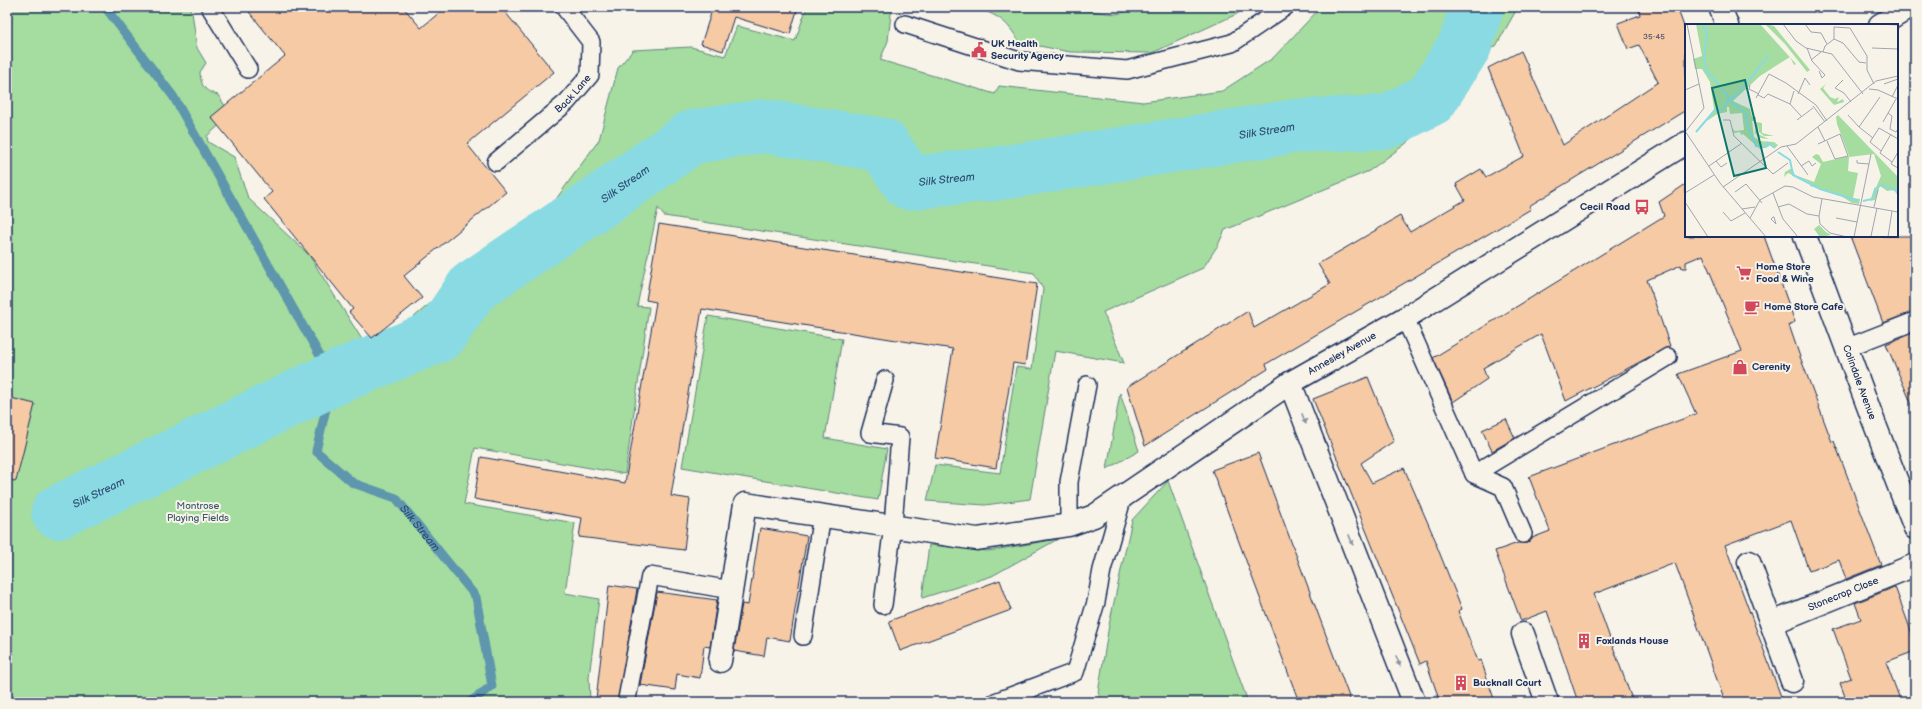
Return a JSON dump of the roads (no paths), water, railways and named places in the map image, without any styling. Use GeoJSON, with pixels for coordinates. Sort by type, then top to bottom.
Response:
{"type":"FeatureCollection","features":[{"type":"Feature","properties":{"kind":"street"},"geometry":{"type":"LineString","coordinates":[[1720,7],[1727,24]]}},
{"type":"Feature","properties":{"kind":"street"},"geometry":{"type":"LineString","coordinates":[[1882,24],[1910,7]]}},
{"type":"Feature","properties":{"kind":"street","name":"Annesley Avenue"},"geometry":{"type":"LineString","coordinates":[[731,590],[745,504],[977,539],[1070,525],[1094,516],[1290,383],[1405,318],[1685,144]]}},
{"type":"Feature","properties":{"kind":"street","name":"Colindale Avenue"},"geometry":{"type":"LineString","coordinates":[[1805,237],[1915,528]]}},
{"type":"Feature","properties":{"kind":"street"},"geometry":{"type":"LineString","coordinates":[[1290,383],[1414,702]]}},
{"type":"Feature","properties":{"kind":"street"},"geometry":{"type":"LineString","coordinates":[[1749,562],[1792,681]]}},
{"type":"Feature","properties":{"kind":"street","name":"Stonecrop Close"},"geometry":{"type":"LineString","coordinates":[[1772,623],[1915,565]]}},
{"type":"Feature","properties":{"kind":"street"},"geometry":{"type":"LineString","coordinates":[[720,661],[731,590]]}},
{"type":"Feature","properties":{"kind":"street"},"geometry":{"type":"LineString","coordinates":[[1523,634],[1547,702]]}},
{"type":"Feature","properties":{"kind":"lane"},"geometry":{"type":"LineString","coordinates":[[210,7],[248,69]]}},
{"type":"Feature","properties":{"kind":"lane","name":"Back Lane"},"geometry":{"type":"LineString","coordinates":[[496,162],[567,102],[590,75],[591,42],[564,7]]}},
{"type":"Feature","properties":{"kind":"lane"},"geometry":{"type":"LineString","coordinates":[[905,24],[1019,62],[1127,70],[1232,43],[1285,7]]}},
{"type":"Feature","properties":{"kind":"lane"},"geometry":{"type":"LineString","coordinates":[[1405,318],[1474,474],[1503,487],[1523,534]]}},
{"type":"Feature","properties":{"kind":"lane"},"geometry":{"type":"LineString","coordinates":[[1846,348],[1915,321]]}},
{"type":"Feature","properties":{"kind":"lane"},"geometry":{"type":"LineString","coordinates":[[1474,474],[1668,357]]}},
{"type":"Feature","properties":{"kind":"lane"},"geometry":{"type":"LineString","coordinates":[[882,605],[892,525],[900,437],[870,433],[885,380]]}},
{"type":"Feature","properties":{"kind":"lane"},"geometry":{"type":"LineString","coordinates":[[1070,525],[1069,482],[1087,385]]}},
{"type":"Feature","properties":{"kind":"lane"},"geometry":{"type":"LineString","coordinates":[[995,702],[1075,672],[1096,602],[1102,570],[1124,496]]}},
{"type":"Feature","properties":{"kind":"lane"},"geometry":{"type":"LineString","coordinates":[[803,636],[822,515]]}},
{"type":"Feature","properties":{"kind":"lane"},"geometry":{"type":"LineString","coordinates":[[627,699],[650,576],[731,590]]}},
{"type":"Feature","properties":{"kind":"waterway"},"geometry":{"type":"LineString","coordinates":[[105,7],[173,96],[333,379],[316,451],[353,483],[396,498],[476,597],[492,686],[470,702]]}},
{"type":"Feature","properties":{"kind":"waterway","name":"Silk Stream"},"geometry":{"type":"LineString","coordinates":[[58,512],[333,379],[440,335],[473,287],[692,137],[764,126],[883,145],[909,183],[994,174],[1296,126],[1386,122],[1431,99],[1465,45],[1477,7]]}},
{"type":"Feature","properties":{"kind":"place","name":"UK Health Security Agency"},"geometry":{"type":"Point","coordinates":[979,50]}},
{"type":"Feature","properties":{"kind":"place","name":"Cecil Road"},"geometry":{"type":"Point","coordinates":[1642,207]}},
{"type":"Feature","properties":{"kind":"place","name":"Home Store Food & Wine"},"geometry":{"type":"Point","coordinates":[1744,273]}},
{"type":"Feature","properties":{"kind":"place","name":"Home Store Cafe"},"geometry":{"type":"Point","coordinates":[1752,307]}},
{"type":"Feature","properties":{"kind":"place","name":"Cerenity"},"geometry":{"type":"Point","coordinates":[1740,367]}},
{"type":"Feature","properties":{"kind":"place","name":"Foxlands House"},"geometry":{"type":"Point","coordinates":[1584,641]}},
{"type":"Feature","properties":{"kind":"place","name":"Bucknall Court"},"geometry":{"type":"Point","coordinates":[1461,683]}},
{"type":"Feature","properties":{"kind":"park label","name":"Montrose Playing Fields"},"geometry":{"type":"Point","coordinates":[198,512]}}]}
